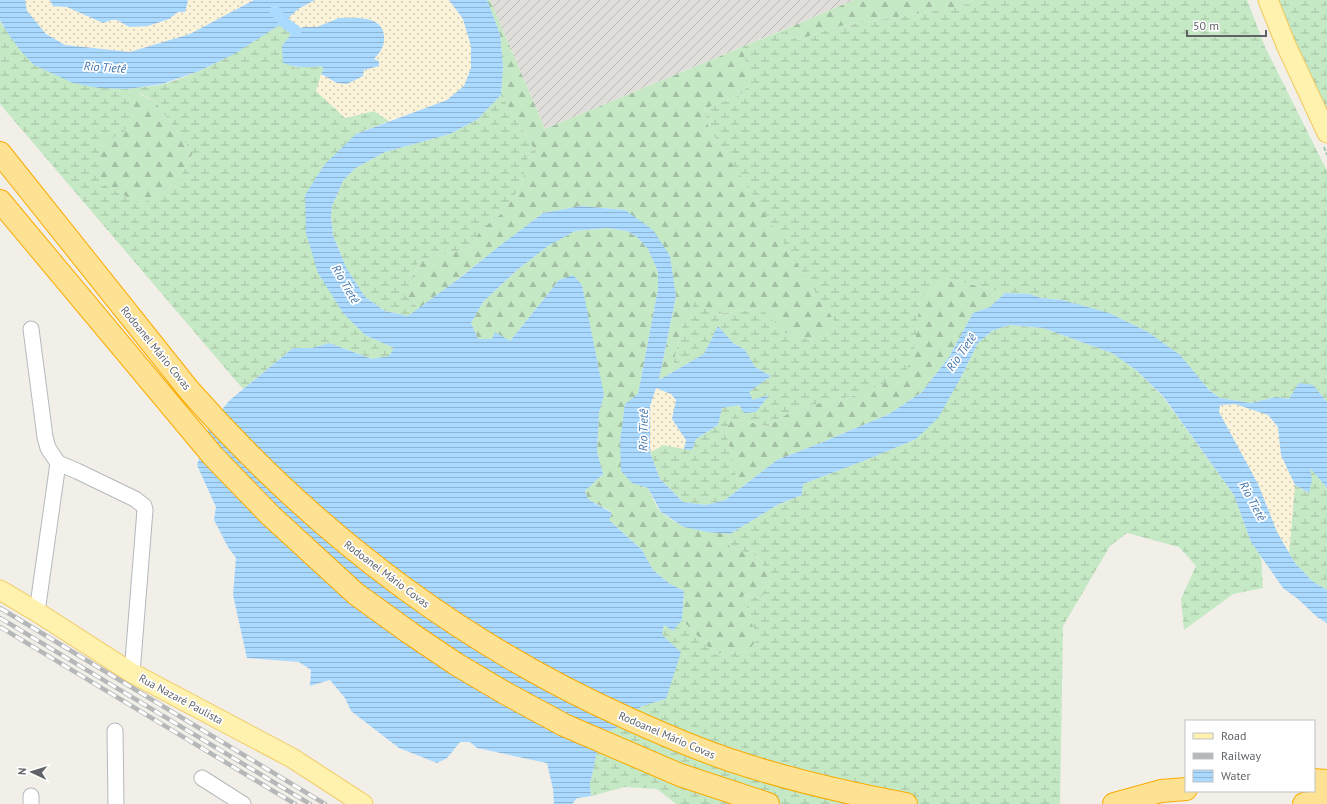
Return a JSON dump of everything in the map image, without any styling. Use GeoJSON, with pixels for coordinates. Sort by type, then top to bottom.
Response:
{"type":"FeatureCollection","features":[{"type":"Feature","properties":{"kind":"highway","name":"Rodoanel Mário Covas"},"geometry":{"type":"LineString","coordinates":[[0,153],[189,390],[209,412],[289,494],[377,568],[407,590],[476,638],[534,672],[589,701],[684,744],[733,761],[821,787],[906,804]]}},
{"type":"Feature","properties":{"kind":"highway"},"geometry":{"type":"LineString","coordinates":[[0,201],[213,456],[271,516],[356,594],[456,664],[564,725],[680,775],[768,804]]}},
{"type":"Feature","properties":{"kind":"highway"},"geometry":{"type":"LineString","coordinates":[[1315,780],[1327,781]]}},
{"type":"Feature","properties":{"kind":"highway"},"geometry":{"type":"LineString","coordinates":[[1114,804],[1141,796],[1185,788]]}},
{"type":"Feature","properties":{"kind":"highway"},"geometry":{"type":"LineString","coordinates":[[1304,804],[1327,800]]}},
{"type":"Feature","properties":{"kind":"main road"},"geometry":{"type":"LineString","coordinates":[[1268,0],[1294,64],[1327,132]]}},
{"type":"Feature","properties":{"kind":"main road","name":"Rua Nazaré Paulista"},"geometry":{"type":"LineString","coordinates":[[0,590],[132,673],[292,758],[364,804]]}},
{"type":"Feature","properties":{"kind":"street"},"geometry":{"type":"LineString","coordinates":[[31,329],[45,437],[48,448],[58,463],[78,471],[135,499],[144,506],[145,510],[132,673]]}},
{"type":"Feature","properties":{"kind":"street"},"geometry":{"type":"LineString","coordinates":[[37,612],[58,463]]}},
{"type":"Feature","properties":{"kind":"street"},"geometry":{"type":"LineString","coordinates":[[115,731],[116,804]]}},
{"type":"Feature","properties":{"kind":"street"},"geometry":{"type":"LineString","coordinates":[[202,778],[242,804]]}},
{"type":"Feature","properties":{"kind":"shaded area"},"geometry":{"type":"Polygon","coordinates":[[[490,0],[854,0],[545,129],[490,0]]]}},
{"type":"Feature","properties":{"kind":"green space"},"geometry":{"type":"Polygon","coordinates":[[[487,0],[490,0],[545,129],[742,47],[751,82],[740,95],[704,109],[709,128],[840,328],[812,340],[785,333],[762,309],[714,314],[683,323],[671,373],[659,380],[676,297],[670,256],[625,210],[581,206],[543,213],[419,309],[402,293],[410,284],[419,261],[472,247],[480,230],[505,211],[524,179],[524,162],[536,152],[501,95],[503,67],[500,34],[487,0]]]}},
{"type":"Feature","properties":{"kind":"green space"},"geometry":{"type":"Polygon","coordinates":[[[854,0],[974,0],[960,7],[835,27],[798,40],[781,31],[854,0]]]}},
{"type":"Feature","properties":{"kind":"green space"},"geometry":{"type":"Polygon","coordinates":[[[974,0],[1247,0],[1265,47],[1327,171],[1327,402],[1313,385],[1290,399],[1276,397],[1251,403],[1220,398],[1209,390],[1179,355],[1148,332],[1062,300],[1041,298],[1030,294],[1005,293],[946,278],[920,300],[914,350],[906,373],[858,395],[797,408],[768,426],[730,418],[726,432],[739,489],[725,500],[706,505],[683,502],[660,479],[650,452],[664,445],[692,450],[696,439],[718,425],[722,407],[739,405],[744,413],[768,395],[752,401],[748,392],[771,376],[755,367],[745,350],[733,343],[718,327],[704,354],[671,373],[683,323],[695,302],[714,314],[762,309],[785,333],[812,340],[839,328],[709,128],[704,109],[740,95],[751,82],[742,47],[781,31],[798,40],[835,27],[960,7],[974,0]]]}},
{"type":"Feature","properties":{"kind":"green space"},"geometry":{"type":"Polygon","coordinates":[[[1275,0],[1327,0],[1327,120],[1275,0]]]}},
{"type":"Feature","properties":{"kind":"green space"},"geometry":{"type":"Polygon","coordinates":[[[0,20],[7,32],[73,83],[128,89],[133,118],[122,135],[100,141],[100,183],[141,204],[175,186],[193,153],[156,103],[140,93],[140,87],[164,84],[196,72],[226,58],[284,22],[296,31],[292,33],[295,68],[301,66],[310,67],[321,65],[324,69],[321,74],[345,118],[374,111],[389,121],[356,134],[305,196],[365,335],[394,348],[389,356],[372,359],[329,343],[312,348],[293,348],[243,389],[0,104],[0,20]]]}},
{"type":"Feature","properties":{"kind":"green space"},"geometry":{"type":"Polygon","coordinates":[[[140,87],[140,94],[156,103],[193,153],[175,186],[141,204],[100,184],[100,141],[133,118],[128,89],[140,87]]]}},
{"type":"Feature","properties":{"kind":"green space"},"geometry":{"type":"Polygon","coordinates":[[[501,95],[536,152],[524,162],[524,179],[505,211],[480,230],[472,247],[419,261],[410,284],[403,293],[419,309],[408,316],[385,311],[365,297],[347,269],[333,236],[331,217],[332,206],[343,181],[354,169],[385,152],[450,134],[478,119],[501,95]]]}},
{"type":"Feature","properties":{"kind":"green space"},"geometry":{"type":"Polygon","coordinates":[[[607,228],[627,231],[637,237],[648,249],[658,272],[658,289],[638,394],[632,483],[648,488],[654,502],[662,513],[677,523],[694,529],[730,534],[729,546],[759,557],[770,581],[761,598],[744,595],[757,639],[749,651],[715,654],[682,620],[684,591],[670,584],[653,570],[642,550],[609,520],[612,512],[588,499],[585,491],[603,474],[597,451],[599,413],[604,395],[559,280],[510,341],[478,339],[471,323],[483,302],[517,270],[548,246],[575,231],[607,228]]]}},
{"type":"Feature","properties":{"kind":"green space"},"geometry":{"type":"Polygon","coordinates":[[[946,278],[1005,293],[990,307],[973,313],[949,357],[922,392],[889,414],[777,460],[739,489],[726,432],[730,418],[768,426],[797,408],[858,395],[914,350],[920,300],[946,278]]]}},
{"type":"Feature","properties":{"kind":"green space"},"geometry":{"type":"Polygon","coordinates":[[[1009,325],[1043,328],[1112,353],[1136,370],[1163,397],[1234,495],[1251,542],[1261,556],[1263,588],[1233,594],[1184,630],[1181,599],[1196,566],[1179,547],[1127,533],[1110,546],[1063,626],[1060,804],[676,804],[657,789],[625,787],[591,796],[590,784],[601,733],[615,729],[642,706],[666,699],[662,635],[664,625],[673,631],[682,620],[715,654],[749,651],[757,639],[743,595],[761,598],[770,581],[759,557],[729,546],[730,534],[779,504],[802,495],[803,484],[916,439],[960,379],[978,343],[992,331],[1009,325]]]}},
{"type":"Feature","properties":{"kind":"green space"},"geometry":{"type":"Polygon","coordinates":[[[1310,467],[1327,488],[1327,590],[1312,581],[1295,563],[1289,553],[1295,485],[1308,493],[1310,467]]]}},
{"type":"Feature","properties":{"kind":"sand"},"geometry":{"type":"Polygon","coordinates":[[[25,0],[50,0],[53,6],[67,7],[103,23],[111,20],[118,20],[129,27],[148,26],[169,19],[178,12],[187,0],[253,0],[190,34],[130,52],[65,45],[46,34],[27,11],[25,0]]]}},
{"type":"Feature","properties":{"kind":"sand"},"geometry":{"type":"Polygon","coordinates":[[[315,0],[449,0],[463,19],[471,46],[471,68],[464,86],[447,100],[389,121],[374,111],[345,118],[316,91],[321,74],[337,83],[363,76],[364,70],[379,66],[339,18],[317,27],[303,27],[296,31],[284,22],[298,9],[315,0]]]}},
{"type":"Feature","properties":{"kind":"sand"},"geometry":{"type":"Polygon","coordinates":[[[656,388],[671,394],[676,400],[672,419],[686,440],[684,449],[664,445],[650,452],[650,406],[656,388]]]}},
{"type":"Feature","properties":{"kind":"sand"},"geometry":{"type":"Polygon","coordinates":[[[1235,404],[1268,415],[1278,427],[1281,455],[1295,485],[1289,553],[1277,532],[1258,484],[1219,412],[1219,405],[1235,404]]]}},
{"type":"Feature","properties":{"kind":"water","name":"Rio Tietê"},"geometry":{"type":"Polygon","coordinates":[[[0,0],[25,0],[27,11],[46,34],[65,45],[130,52],[190,34],[254,0],[315,0],[298,9],[284,22],[236,53],[199,71],[162,84],[128,89],[99,88],[73,83],[34,65],[20,50],[0,20],[0,0]]]}},
{"type":"Feature","properties":{"kind":"water"},"geometry":{"type":"Polygon","coordinates":[[[50,0],[188,1],[185,12],[178,12],[169,19],[148,26],[129,27],[117,20],[111,20],[103,23],[67,7],[53,6],[50,0]]]}},
{"type":"Feature","properties":{"kind":"water","name":"Rio Tietê"},"geometry":{"type":"Polygon","coordinates":[[[449,0],[487,0],[500,34],[503,67],[501,95],[478,119],[450,134],[385,152],[354,169],[343,181],[332,206],[331,217],[333,236],[347,269],[365,297],[385,311],[408,316],[543,213],[581,206],[625,210],[653,230],[670,256],[676,296],[659,380],[704,354],[718,326],[733,343],[745,350],[755,367],[771,376],[749,392],[753,400],[769,395],[756,412],[744,413],[739,405],[722,408],[718,425],[696,439],[692,450],[684,449],[686,440],[672,419],[676,400],[671,394],[656,388],[650,406],[650,452],[660,479],[683,502],[706,505],[725,500],[777,460],[889,414],[922,392],[949,357],[973,313],[990,307],[1005,293],[1030,294],[1041,298],[1062,300],[1109,313],[1148,332],[1180,355],[1209,390],[1220,398],[1251,403],[1276,397],[1289,399],[1299,383],[1313,385],[1327,402],[1327,488],[1310,468],[1312,480],[1309,493],[1295,485],[1281,455],[1278,427],[1268,415],[1235,404],[1220,405],[1219,412],[1258,484],[1277,532],[1295,563],[1312,581],[1327,590],[1327,623],[1317,617],[1298,599],[1283,588],[1251,542],[1234,495],[1163,396],[1136,370],[1112,353],[1043,328],[1009,325],[992,331],[978,343],[938,418],[916,439],[803,484],[802,495],[779,504],[730,534],[708,532],[684,527],[661,512],[648,488],[632,483],[621,471],[620,441],[625,404],[638,394],[658,289],[658,272],[648,249],[637,237],[627,231],[607,228],[575,231],[548,246],[517,270],[483,302],[471,323],[478,339],[492,339],[495,332],[510,341],[559,280],[573,275],[582,285],[604,395],[599,413],[597,451],[603,474],[585,491],[588,499],[612,513],[609,520],[642,550],[653,570],[670,584],[684,591],[682,620],[673,631],[664,625],[662,635],[681,652],[666,699],[642,706],[615,729],[601,733],[590,784],[591,796],[577,798],[572,804],[554,804],[553,789],[547,763],[477,748],[470,742],[460,742],[447,758],[437,763],[399,748],[351,711],[345,698],[330,680],[310,686],[311,670],[299,662],[247,658],[233,595],[236,558],[228,547],[214,520],[216,507],[197,465],[209,425],[230,400],[293,348],[312,348],[329,343],[372,359],[389,356],[394,348],[365,335],[343,313],[318,273],[306,233],[305,195],[325,164],[356,134],[447,100],[464,86],[471,68],[471,46],[463,19],[449,0]]]}},
{"type":"Feature","properties":{"kind":"water"},"geometry":{"type":"Polygon","coordinates":[[[339,18],[366,19],[378,24],[384,35],[381,51],[374,59],[379,61],[379,66],[364,70],[363,76],[347,84],[337,83],[321,74],[324,69],[321,66],[302,67],[283,63],[282,46],[292,33],[303,27],[317,27],[339,18]]]}},
{"type":"Feature","properties":{"kind":"waterway"},"geometry":{"type":"LineString","coordinates":[[275,11],[284,22],[296,31]]}},
{"type":"Feature","properties":{"kind":"railway"},"geometry":{"type":"LineString","coordinates":[[0,608],[325,804]]}},
{"type":"Feature","properties":{"kind":"railway"},"geometry":{"type":"LineString","coordinates":[[0,618],[310,804]]}},
{"type":"Feature","properties":{"kind":"railway"},"geometry":{"type":"LineString","coordinates":[[0,627],[295,804]]}}]}
